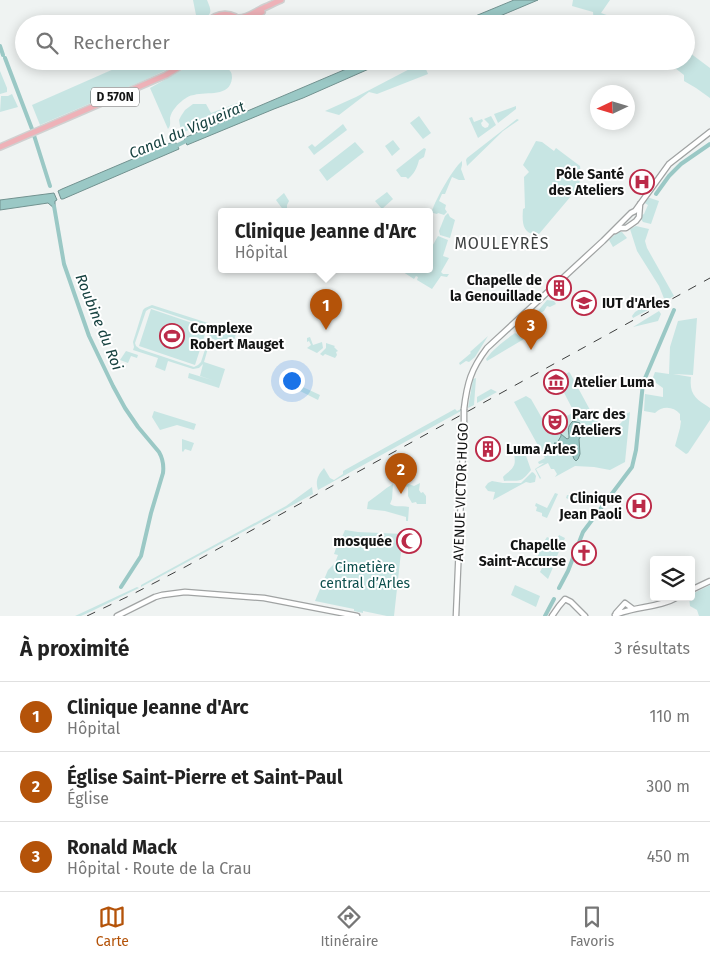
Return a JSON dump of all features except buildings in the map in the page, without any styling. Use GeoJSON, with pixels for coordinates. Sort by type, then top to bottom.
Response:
{"type":"FeatureCollection","features":[{"type":"Feature","properties":{"kind":"main road"},"geometry":{"type":"LineString","coordinates":[[259,15],[268,7],[281,0]]}},
{"type":"Feature","properties":{"kind":"main road"},"geometry":{"type":"LineString","coordinates":[[251,15],[262,8],[268,7]]}},
{"type":"Feature","properties":{"kind":"main road"},"geometry":{"type":"LineString","coordinates":[[218,15],[231,15]]}},
{"type":"Feature","properties":{"kind":"main road","name":"D 570N"},"geometry":{"type":"LineString","coordinates":[[0,147],[174,70]]}},
{"type":"Feature","properties":{"kind":"main road"},"geometry":{"type":"LineString","coordinates":[[637,213],[631,213],[622,226],[627,228],[636,220],[640,203],[669,164],[710,132]]}},
{"type":"Feature","properties":{"kind":"main road","name":"AVENUE VICTOR HUGO"},"geometry":{"type":"LineString","coordinates":[[456,616],[464,409],[467,388],[473,369],[487,348],[613,231],[622,226]]}},
{"type":"Feature","properties":{"kind":"main road"},"geometry":{"type":"LineString","coordinates":[[695,588],[710,581]]}},
{"type":"Feature","properties":{"kind":"main road"},"geometry":{"type":"LineString","coordinates":[[117,616],[155,597],[185,592],[264,598],[356,616]]}},
{"type":"Feature","properties":{"kind":"main road"},"geometry":{"type":"LineString","coordinates":[[552,616],[565,599],[571,602],[585,616]]}},
{"type":"Feature","properties":{"kind":"main road"},"geometry":{"type":"LineString","coordinates":[[614,616],[625,611],[668,601]]}},
{"type":"Feature","properties":{"kind":"main road"},"geometry":{"type":"LineString","coordinates":[[614,616],[625,603],[634,609]]}},
{"type":"Feature","properties":{"kind":"green space"},"geometry":{"type":"Polygon","coordinates":[[[193,0],[207,0],[210,14],[196,15],[193,0]]]}},
{"type":"Feature","properties":{"kind":"green space"},"geometry":{"type":"Polygon","coordinates":[[[573,0],[610,0],[601,13],[608,15],[593,15],[593,12],[572,6],[573,0]]]}},
{"type":"Feature","properties":{"kind":"green space"},"geometry":{"type":"Polygon","coordinates":[[[695,57],[710,68],[710,98],[684,81],[684,75],[678,70],[695,70],[695,57]]]}},
{"type":"Feature","properties":{"kind":"green space"},"geometry":{"type":"Polygon","coordinates":[[[112,70],[166,70],[40,125],[32,105],[112,70]]]}},
{"type":"Feature","properties":{"kind":"green space"},"geometry":{"type":"Polygon","coordinates":[[[182,70],[229,70],[232,78],[227,89],[223,91],[193,95],[183,100],[172,113],[168,129],[150,88],[182,70]]]}},
{"type":"Feature","properties":{"kind":"green space"},"geometry":{"type":"Polygon","coordinates":[[[408,70],[426,70],[428,74],[377,94],[369,92],[339,115],[325,111],[408,70]]]}},
{"type":"Feature","properties":{"kind":"green space"},"geometry":{"type":"Polygon","coordinates":[[[0,71],[7,92],[0,94],[0,71]]]}},
{"type":"Feature","properties":{"kind":"green space"},"geometry":{"type":"Polygon","coordinates":[[[12,94],[18,107],[0,112],[1,96],[12,94]]]}},
{"type":"Feature","properties":{"kind":"green space"},"geometry":{"type":"Polygon","coordinates":[[[243,101],[245,106],[181,132],[179,120],[185,110],[193,104],[206,104],[211,113],[243,101]]]}},
{"type":"Feature","properties":{"kind":"green space"},"geometry":{"type":"Polygon","coordinates":[[[516,106],[516,109],[498,123],[494,114],[516,106]]]}},
{"type":"Feature","properties":{"kind":"green space"},"geometry":{"type":"Polygon","coordinates":[[[419,116],[431,133],[423,139],[410,123],[419,116]]]}},
{"type":"Feature","properties":{"kind":"green space"},"geometry":{"type":"Polygon","coordinates":[[[491,116],[496,125],[478,138],[469,118],[472,117],[474,122],[482,119],[482,126],[485,128],[489,124],[484,119],[491,116]]]}},
{"type":"Feature","properties":{"kind":"green space"},"geometry":{"type":"Polygon","coordinates":[[[517,119],[519,120],[503,131],[467,166],[467,158],[517,119]]]}},
{"type":"Feature","properties":{"kind":"green space"},"geometry":{"type":"Polygon","coordinates":[[[343,124],[347,130],[314,155],[308,147],[312,144],[315,147],[343,124]]]}},
{"type":"Feature","properties":{"kind":"green space"},"geometry":{"type":"Polygon","coordinates":[[[393,140],[400,149],[392,156],[385,146],[393,140]]]}},
{"type":"Feature","properties":{"kind":"green space"},"geometry":{"type":"Polygon","coordinates":[[[536,141],[542,142],[554,151],[556,148],[580,166],[581,175],[577,189],[539,234],[533,234],[526,230],[523,223],[523,209],[525,208],[524,177],[529,172],[523,165],[536,141]]]}},
{"type":"Feature","properties":{"kind":"green space"},"geometry":{"type":"Polygon","coordinates":[[[355,142],[364,152],[327,181],[319,170],[355,142]]]}},
{"type":"Feature","properties":{"kind":"green space"},"geometry":{"type":"Polygon","coordinates":[[[424,148],[426,149],[424,157],[419,160],[412,175],[408,179],[401,177],[396,170],[424,148]]]}},
{"type":"Feature","properties":{"kind":"green space"},"geometry":{"type":"Polygon","coordinates":[[[462,161],[461,169],[465,180],[452,177],[445,194],[442,194],[439,201],[446,205],[445,209],[447,212],[444,215],[433,213],[434,206],[443,188],[462,161]]]}},
{"type":"Feature","properties":{"kind":"green space"},"geometry":{"type":"Polygon","coordinates":[[[387,192],[393,199],[383,208],[375,201],[387,192]]]}},
{"type":"Feature","properties":{"kind":"green space"},"geometry":{"type":"Polygon","coordinates":[[[284,193],[289,201],[287,208],[282,208],[276,200],[284,193]]]}},
{"type":"Feature","properties":{"kind":"green space"},"geometry":{"type":"Polygon","coordinates":[[[647,197],[659,201],[651,224],[643,222],[641,219],[648,205],[643,202],[647,197]]]}},
{"type":"Feature","properties":{"kind":"green space"},"geometry":{"type":"Polygon","coordinates":[[[448,213],[455,220],[450,238],[440,235],[439,231],[448,213]]]}},
{"type":"Feature","properties":{"kind":"green space"},"geometry":{"type":"Polygon","coordinates":[[[636,226],[649,229],[645,241],[647,248],[674,296],[665,301],[659,286],[637,251],[630,229],[636,226]]]}},
{"type":"Feature","properties":{"kind":"green space"},"geometry":{"type":"Polygon","coordinates":[[[618,232],[622,232],[627,238],[613,247],[609,240],[618,232]]]}},
{"type":"Feature","properties":{"kind":"green space"},"geometry":{"type":"Polygon","coordinates":[[[438,236],[448,240],[443,256],[449,258],[441,272],[449,274],[447,277],[441,276],[432,289],[417,280],[418,277],[416,276],[414,279],[405,273],[433,273],[433,245],[438,236]]]}},
{"type":"Feature","properties":{"kind":"green space"},"geometry":{"type":"Polygon","coordinates":[[[656,297],[659,304],[633,318],[632,316],[635,312],[656,299],[656,297]]]}},
{"type":"Feature","properties":{"kind":"green space"},"geometry":{"type":"Polygon","coordinates":[[[547,300],[554,301],[556,304],[550,307],[547,306],[544,311],[532,318],[547,300]]]}},
{"type":"Feature","properties":{"kind":"green space"},"geometry":{"type":"Polygon","coordinates":[[[152,305],[208,323],[212,327],[212,336],[216,327],[236,334],[232,346],[211,338],[204,362],[225,369],[219,388],[188,378],[189,373],[212,380],[200,376],[203,364],[199,368],[193,369],[168,361],[165,371],[155,367],[158,358],[133,350],[133,342],[145,308],[152,305]],[[152,308],[146,311],[135,343],[140,349],[194,367],[201,362],[210,334],[209,327],[152,308]]]}},
{"type":"Feature","properties":{"kind":"green space"},"geometry":{"type":"Polygon","coordinates":[[[151,309],[207,328],[195,365],[139,346],[151,309]]]}},
{"type":"Feature","properties":{"kind":"green space"},"geometry":{"type":"Polygon","coordinates":[[[659,311],[661,314],[658,321],[633,327],[659,311]]]}},
{"type":"Feature","properties":{"kind":"green space"},"geometry":{"type":"Polygon","coordinates":[[[697,318],[693,375],[673,374],[691,377],[692,392],[697,399],[710,408],[710,420],[686,454],[675,446],[680,428],[680,414],[674,409],[668,408],[661,409],[655,413],[644,411],[645,394],[663,397],[663,388],[652,380],[655,372],[669,374],[670,347],[678,321],[697,318]]]}},
{"type":"Feature","properties":{"kind":"green space"},"geometry":{"type":"Polygon","coordinates":[[[515,333],[524,339],[487,361],[486,359],[492,351],[515,333]]]}},
{"type":"Feature","properties":{"kind":"green space"},"geometry":{"type":"Polygon","coordinates":[[[488,336],[475,357],[469,362],[466,361],[460,365],[459,363],[488,336]]]}},
{"type":"Feature","properties":{"kind":"green space"},"geometry":{"type":"Polygon","coordinates":[[[310,337],[313,345],[322,342],[323,348],[317,353],[307,348],[311,345],[309,341],[307,342],[307,338],[310,337]]]}},
{"type":"Feature","properties":{"kind":"green space"},"geometry":{"type":"Polygon","coordinates":[[[326,343],[335,346],[338,351],[335,358],[320,354],[326,348],[326,343]]]}},
{"type":"Feature","properties":{"kind":"green space"},"geometry":{"type":"Polygon","coordinates":[[[126,351],[138,355],[137,358],[131,356],[128,363],[120,360],[126,351]]]}},
{"type":"Feature","properties":{"kind":"green space"},"geometry":{"type":"Polygon","coordinates":[[[569,372],[596,421],[594,414],[599,422],[596,422],[603,429],[601,432],[617,426],[623,421],[626,414],[630,412],[625,462],[610,470],[575,466],[555,477],[557,474],[548,463],[536,469],[540,479],[535,469],[544,463],[539,464],[538,462],[545,458],[514,402],[526,396],[531,399],[547,427],[574,412],[559,383],[560,377],[569,372]]]}},
{"type":"Feature","properties":{"kind":"green space"},"geometry":{"type":"Polygon","coordinates":[[[476,378],[474,405],[468,408],[473,379],[476,378]]]}},
{"type":"Feature","properties":{"kind":"green space"},"geometry":{"type":"Polygon","coordinates":[[[292,382],[320,395],[318,400],[290,386],[292,382]]]}},
{"type":"Feature","properties":{"kind":"green space"},"geometry":{"type":"Polygon","coordinates":[[[491,389],[497,392],[477,403],[477,397],[491,389]]]}},
{"type":"Feature","properties":{"kind":"green space"},"geometry":{"type":"Polygon","coordinates":[[[455,409],[457,411],[461,409],[461,411],[318,490],[318,478],[324,468],[330,478],[334,480],[343,474],[343,471],[455,409]]]}},
{"type":"Feature","properties":{"kind":"green space"},"geometry":{"type":"Polygon","coordinates":[[[154,411],[196,424],[194,430],[177,425],[160,430],[152,417],[154,411]]]}},
{"type":"Feature","properties":{"kind":"green space"},"geometry":{"type":"Polygon","coordinates":[[[182,439],[194,443],[191,451],[185,449],[182,451],[182,439]]]}},
{"type":"Feature","properties":{"kind":"green space"},"geometry":{"type":"Polygon","coordinates":[[[519,447],[525,453],[531,470],[519,480],[504,481],[503,477],[511,470],[514,464],[515,452],[519,447]]]}},
{"type":"Feature","properties":{"kind":"green space"},"geometry":{"type":"Polygon","coordinates":[[[532,472],[536,476],[535,482],[526,482],[493,500],[495,492],[488,491],[485,487],[492,481],[521,483],[532,472]]]}},
{"type":"Feature","properties":{"kind":"green space"},"geometry":{"type":"Polygon","coordinates":[[[398,482],[414,486],[420,483],[419,490],[426,496],[426,504],[412,503],[408,496],[408,487],[398,482]]]}},
{"type":"Feature","properties":{"kind":"green space"},"geometry":{"type":"Polygon","coordinates":[[[393,484],[390,504],[409,507],[408,521],[406,521],[406,517],[385,511],[367,509],[368,502],[393,484]]]}},
{"type":"Feature","properties":{"kind":"green space"},"geometry":{"type":"Polygon","coordinates":[[[312,487],[313,494],[141,587],[141,585],[286,506],[312,487]]]}},
{"type":"Feature","properties":{"kind":"green space"},"geometry":{"type":"Polygon","coordinates":[[[570,492],[585,500],[582,505],[566,498],[570,492]]]}},
{"type":"Feature","properties":{"kind":"green space"},"geometry":{"type":"Polygon","coordinates":[[[555,493],[558,494],[547,518],[542,516],[542,513],[536,511],[536,503],[547,508],[555,493]]]}},
{"type":"Feature","properties":{"kind":"green space","name":"Cimetière central d’Arles"},"geometry":{"type":"Polygon","coordinates":[[[345,530],[403,534],[394,616],[363,611],[363,613],[354,611],[354,609],[315,601],[328,570],[335,563],[338,555],[334,554],[340,537],[342,537],[345,530]]]}},
{"type":"Feature","properties":{"kind":"green space"},"geometry":{"type":"Polygon","coordinates":[[[559,535],[565,538],[554,563],[537,558],[547,537],[556,541],[559,535]]]}},
{"type":"Feature","properties":{"kind":"green space"},"geometry":{"type":"Polygon","coordinates":[[[545,562],[554,565],[548,579],[540,572],[545,562]]]}},
{"type":"Feature","properties":{"kind":"green space"},"geometry":{"type":"Polygon","coordinates":[[[515,585],[540,596],[536,607],[511,595],[515,585]]]}},
{"type":"Feature","properties":{"kind":"green space"},"geometry":{"type":"Polygon","coordinates":[[[710,585],[710,616],[699,616],[697,610],[690,606],[689,601],[695,601],[695,592],[710,585]]]}},
{"type":"Feature","properties":{"kind":"green space"},"geometry":{"type":"Polygon","coordinates":[[[137,587],[139,588],[92,611],[81,616],[75,616],[137,587]]]}},
{"type":"Feature","properties":{"kind":"shaded area"},"geometry":{"type":"Polygon","coordinates":[[[514,0],[538,0],[502,15],[478,15],[514,0]]]}},
{"type":"Feature","properties":{"kind":"shaded area"},"geometry":{"type":"Polygon","coordinates":[[[344,70],[367,70],[187,145],[184,138],[344,70]]]}},
{"type":"Feature","properties":{"kind":"shaded area"},"geometry":{"type":"Polygon","coordinates":[[[175,141],[179,149],[61,199],[58,191],[175,141]]]}},
{"type":"Feature","properties":{"kind":"shaded area"},"geometry":{"type":"Polygon","coordinates":[[[54,193],[57,200],[55,201],[55,209],[48,203],[0,210],[0,200],[54,193]]]}},
{"type":"Feature","properties":{"kind":"shaded area"},"geometry":{"type":"Polygon","coordinates":[[[573,421],[580,423],[582,426],[579,439],[580,454],[576,461],[571,451],[568,451],[566,455],[562,454],[554,443],[557,443],[561,434],[567,439],[569,438],[569,427],[573,421]]]}},
{"type":"Feature","properties":{"kind":"waterway","name":"Roubine du Roi"},"geometry":{"type":"LineString","coordinates":[[0,46],[3,55]]}},
{"type":"Feature","properties":{"kind":"waterway","name":"Roubine du Roi"},"geometry":{"type":"LineString","coordinates":[[5,58],[32,129],[50,186]]}},
{"type":"Feature","properties":{"kind":"waterway","name":"Canal du Vigueirat"},"geometry":{"type":"LineString","coordinates":[[174,147],[190,139]]}},
{"type":"Feature","properties":{"kind":"waterway"},"geometry":{"type":"LineString","coordinates":[[656,194],[669,176],[681,164],[710,144]]}},
{"type":"Feature","properties":{"kind":"waterway","name":"Roubine du Roi"},"geometry":{"type":"LineString","coordinates":[[54,206],[64,264],[89,336],[125,408],[159,452],[163,462],[163,473],[141,556],[121,587]]}},
{"type":"Feature","properties":{"kind":"waterway"},"geometry":{"type":"LineString","coordinates":[[559,588],[568,571],[583,532],[632,467],[636,450],[643,383],[674,310]]}},
{"type":"Feature","properties":{"kind":"waterway"},"geometry":{"type":"LineString","coordinates":[[545,616],[554,599]]}},
{"type":"Feature","properties":{"kind":"railway"},"geometry":{"type":"LineString","coordinates":[[87,616],[185,567],[710,278]]}},
{"type":"Feature","properties":{"kind":"place","name":"Pôle Santé des Ateliers"},"geometry":{"type":"Point","coordinates":[642,182]}},
{"type":"Feature","properties":{"kind":"place","name":"Chapelle de la Genouillade"},"geometry":{"type":"Point","coordinates":[559,288]}},
{"type":"Feature","properties":{"kind":"place","name":"IUT d'Arles"},"geometry":{"type":"Point","coordinates":[584,303]}},
{"type":"Feature","properties":{"kind":"place","name":"Clinique Jeanne d'Arc"},"geometry":{"type":"Point","coordinates":[326,330]}},
{"type":"Feature","properties":{"kind":"place","name":"Complexe Robert Mauget"},"geometry":{"type":"Point","coordinates":[172,336]}},
{"type":"Feature","properties":{"kind":"place","name":"Ronald Mack"},"geometry":{"type":"Point","coordinates":[531,350]}},
{"type":"Feature","properties":{"kind":"place","name":"Atelier Luma"},"geometry":{"type":"Point","coordinates":[556,382]}},
{"type":"Feature","properties":{"kind":"place","name":"Parc des Ateliers"},"geometry":{"type":"Point","coordinates":[555,422]}},
{"type":"Feature","properties":{"kind":"place","name":"Luma Arles"},"geometry":{"type":"Point","coordinates":[488,449]}},
{"type":"Feature","properties":{"kind":"place","name":"Église Saint-Pierre et Saint-Paul"},"geometry":{"type":"Point","coordinates":[401,494]}},
{"type":"Feature","properties":{"kind":"place","name":"Clinique Jean Paoli"},"geometry":{"type":"Point","coordinates":[639,506]}},
{"type":"Feature","properties":{"kind":"place","name":"mosquée"},"geometry":{"type":"Point","coordinates":[409,541]}},
{"type":"Feature","properties":{"kind":"place","name":"Chapelle Saint-Accurse"},"geometry":{"type":"Point","coordinates":[584,553]}},
{"type":"Feature","properties":{"kind":"district","name":"MOULEYRÈS"},"geometry":{"type":"Point","coordinates":[502,243]}}]}
